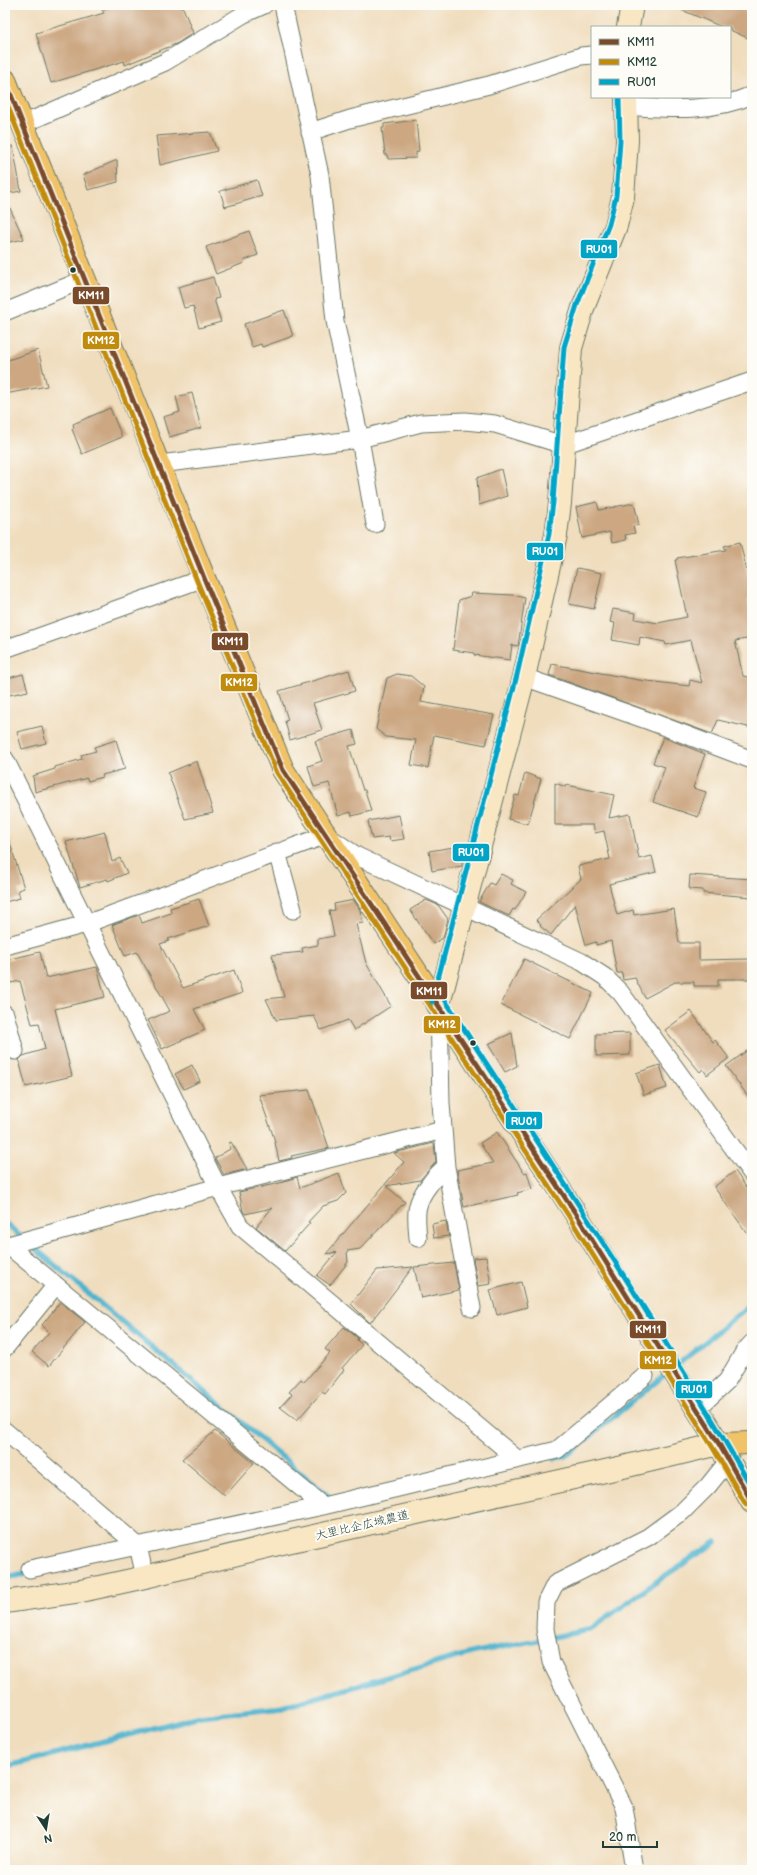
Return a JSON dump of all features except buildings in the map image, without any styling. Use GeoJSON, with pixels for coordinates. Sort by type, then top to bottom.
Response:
{"type":"FeatureCollection","features":[{"type":"Feature","properties":{"kind":"highway"},"geometry":{"type":"LineString","coordinates":[[5,80],[84,280],[160,464],[204,578],[283,770],[439,1004],[574,1211],[698,1409],[752,1502]]}},
{"type":"Feature","properties":{"kind":"highway"},"geometry":{"type":"LineString","coordinates":[[724,1452],[752,1443]]}},
{"type":"Feature","properties":{"kind":"street"},"geometry":{"type":"LineString","coordinates":[[23,124],[165,62],[244,14],[264,5]]}},
{"type":"Feature","properties":{"kind":"street"},"geometry":{"type":"LineString","coordinates":[[283,5],[320,175],[335,321],[360,439],[375,524]]}},
{"type":"Feature","properties":{"kind":"street"},"geometry":{"type":"LineString","coordinates":[[628,26],[632,5]]}},
{"type":"Feature","properties":{"kind":"street"},"geometry":{"type":"LineString","coordinates":[[310,132],[350,119],[489,85],[581,56],[591,55]]}},
{"type":"Feature","properties":{"kind":"street"},"geometry":{"type":"LineString","coordinates":[[472,1308],[446,1167],[443,1130],[439,1004],[524,677],[556,535],[560,503],[571,348],[583,308],[616,226],[623,197],[627,141],[626,101],[679,109],[719,106],[752,94]]}},
{"type":"Feature","properties":{"kind":"street"},"geometry":{"type":"LineString","coordinates":[[5,312],[84,280]]}},
{"type":"Feature","properties":{"kind":"street"},"geometry":{"type":"LineString","coordinates":[[160,464],[360,439],[422,423],[465,421],[495,424],[563,445],[752,381]]}},
{"type":"Feature","properties":{"kind":"street"},"geometry":{"type":"LineString","coordinates":[[5,649],[204,578]]}},
{"type":"Feature","properties":{"kind":"street"},"geometry":{"type":"LineString","coordinates":[[524,677],[652,722],[752,760]]}},
{"type":"Feature","properties":{"kind":"street"},"geometry":{"type":"LineString","coordinates":[[5,760],[218,1187],[240,1226],[517,1459]]}},
{"type":"Feature","properties":{"kind":"street"},"geometry":{"type":"LineString","coordinates":[[5,946],[86,924],[326,835],[358,856],[582,962],[605,977],[626,998],[752,1174]]}},
{"type":"Feature","properties":{"kind":"street"},"geometry":{"type":"LineString","coordinates":[[277,852],[293,910]]}},
{"type":"Feature","properties":{"kind":"street"},"geometry":{"type":"LineString","coordinates":[[5,1014],[15,1051]]}},
{"type":"Feature","properties":{"kind":"street"},"geometry":{"type":"LineString","coordinates":[[6,1246],[218,1187],[443,1130]]}},
{"type":"Feature","properties":{"kind":"street"},"geometry":{"type":"LineString","coordinates":[[418,1238],[416,1214],[417,1204],[421,1196],[439,1172],[446,1167]]}},
{"type":"Feature","properties":{"kind":"street"},"geometry":{"type":"LineString","coordinates":[[6,1246],[56,1285],[323,1506]]}},
{"type":"Feature","properties":{"kind":"street"},"geometry":{"type":"LineString","coordinates":[[5,1348],[56,1285]]}},
{"type":"Feature","properties":{"kind":"street"},"geometry":{"type":"LineString","coordinates":[[698,1409],[727,1381],[744,1352],[752,1343]]}},
{"type":"Feature","properties":{"kind":"street"},"geometry":{"type":"LineString","coordinates":[[30,1569],[323,1506],[557,1450],[645,1376]]}},
{"type":"Feature","properties":{"kind":"street"},"geometry":{"type":"LineString","coordinates":[[5,1431],[138,1546],[145,1577]]}},
{"type":"Feature","properties":{"kind":"street"},"geometry":{"type":"LineString","coordinates":[[634,1870],[624,1807],[551,1662],[545,1629],[546,1602],[555,1584],[648,1537],[682,1512],[708,1486],[724,1452]]}},
{"type":"Feature","properties":{"kind":"street","name":"大里比企広域農道"},"geometry":{"type":"LineString","coordinates":[[5,1602],[81,1591],[145,1577],[278,1544],[624,1467],[724,1452]]}},
{"type":"Feature","properties":{"kind":"waterway"},"geometry":{"type":"LineString","coordinates":[[5,1223],[333,1500]]}},
{"type":"Feature","properties":{"kind":"waterway"},"geometry":{"type":"LineString","coordinates":[[675,1367],[752,1303]]}},
{"type":"Feature","properties":{"kind":"waterway"},"geometry":{"type":"LineString","coordinates":[[555,1458],[566,1456],[668,1372]]}},
{"type":"Feature","properties":{"kind":"waterway"},"geometry":{"type":"LineString","coordinates":[[5,1767],[200,1716],[283,1707],[471,1653],[589,1630],[666,1575],[716,1542]]}},
{"type":"Feature","properties":{"kind":"waterway"},"geometry":{"type":"LineString","coordinates":[[5,1578],[31,1573]]}},
{"type":"Feature","properties":{"kind":"transit line","name":"KM11"},"geometry":{"type":"LineString","coordinates":[[5,80],[204,578],[283,770],[574,1211],[719,1444],[752,1502]]}},
{"type":"Feature","properties":{"kind":"transit line","name":"RU01"},"geometry":{"type":"LineString","coordinates":[[432,1002],[517,675],[549,534],[553,502],[564,347],[577,305],[609,224],[616,196],[620,141],[619,98]]}},
{"type":"Feature","properties":{"kind":"transit line","name":"KM12"},"geometry":{"type":"LineString","coordinates":[[5,99],[197,581],[277,773],[568,1215],[713,1448],[746,1505]]}},
{"type":"Feature","properties":{"kind":"transit line","name":"RU01"},"geometry":{"type":"LineString","coordinates":[[445,1000],[641,1303],[679,1364],[752,1488]]}}]}
